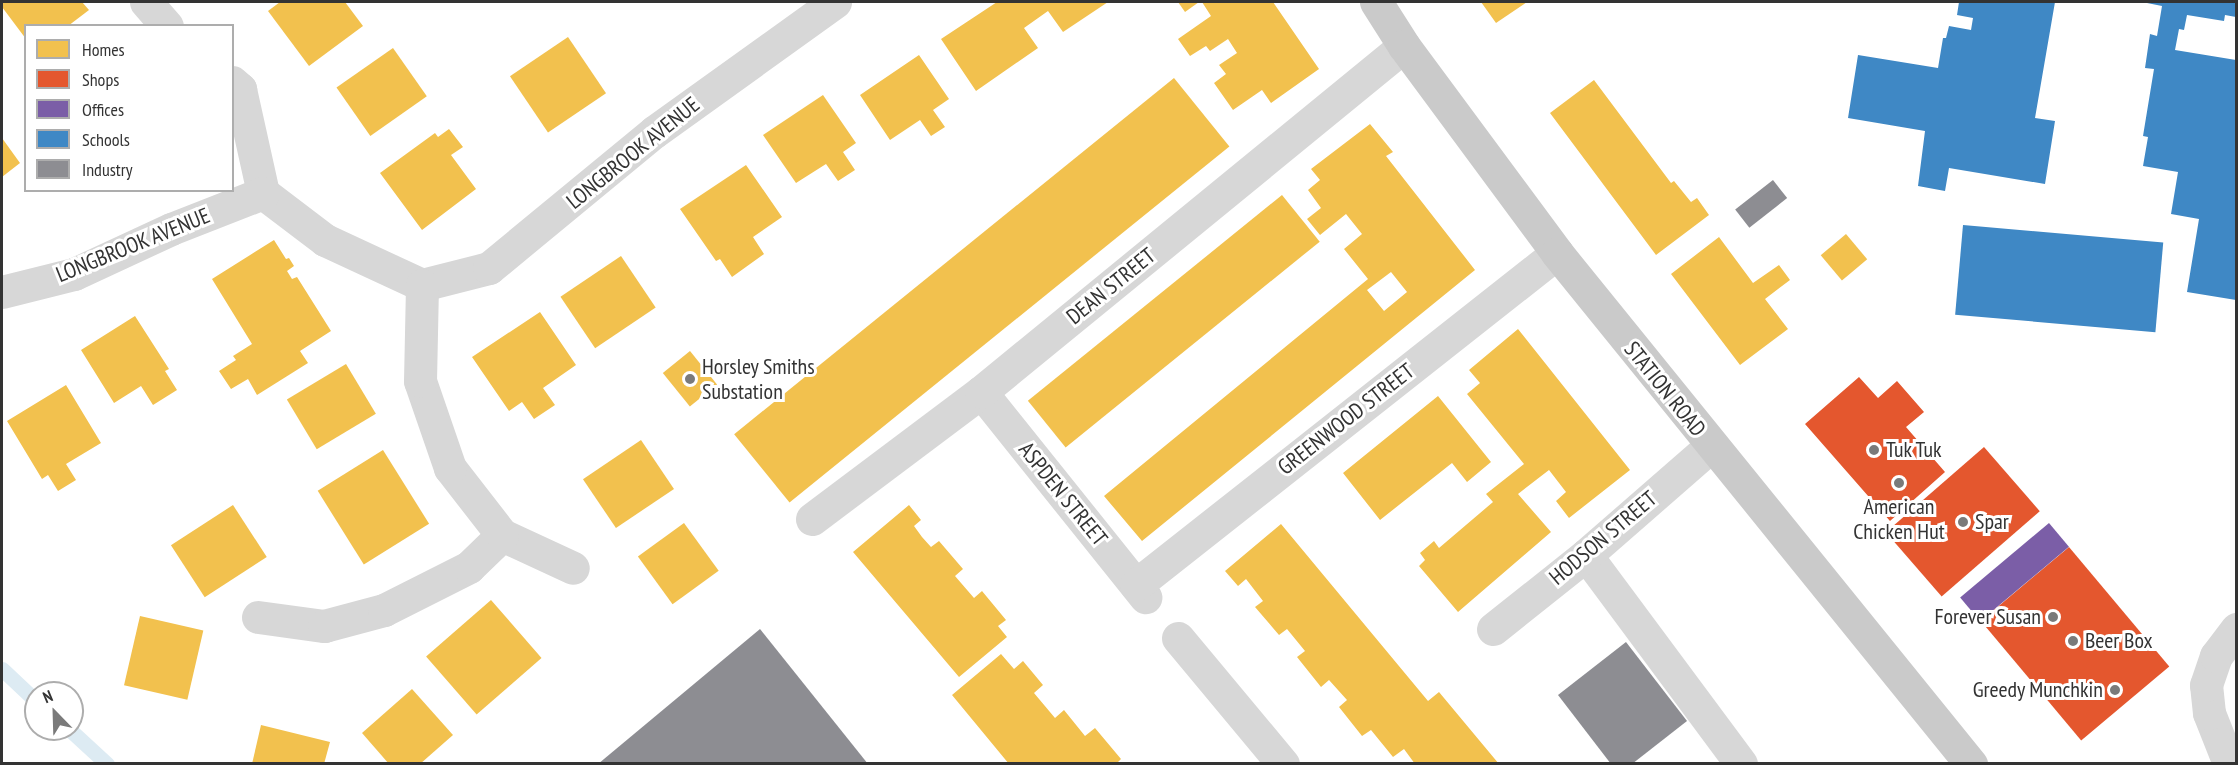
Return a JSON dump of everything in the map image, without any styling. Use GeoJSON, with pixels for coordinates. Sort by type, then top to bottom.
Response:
{"type":"FeatureCollection","features":[{"type":"Feature","properties":{"kind":"main road","name":"STATION ROAD"},"geometry":{"type":"LineString","coordinates":[[1376,2],[1404,46],[1557,253],[1711,446],[1875,643],[1971,764]]}},
{"type":"Feature","properties":{"kind":"street"},"geometry":{"type":"LineString","coordinates":[[146,2],[165,24]]}},
{"type":"Feature","properties":{"kind":"street","name":"LONGBROOK AVENUE"},"geometry":{"type":"LineString","coordinates":[[422,285],[489,268],[654,132],[835,2]]}},
{"type":"Feature","properties":{"kind":"street","name":"DEAN STREET"},"geometry":{"type":"LineString","coordinates":[[812,519],[981,392],[1404,46]]}},
{"type":"Feature","properties":{"kind":"street"},"geometry":{"type":"LineString","coordinates":[[234,84],[240,89],[263,193],[325,240],[422,285],[420,381],[450,468],[502,536],[573,568]]}},
{"type":"Feature","properties":{"kind":"street","name":"LONGBROOK AVENUE"},"geometry":{"type":"LineString","coordinates":[[2,292],[74,274],[171,229],[263,193]]}},
{"type":"Feature","properties":{"kind":"street","name":"GREENWOOD STREET"},"geometry":{"type":"LineString","coordinates":[[1140,591],[1557,253]]}},
{"type":"Feature","properties":{"kind":"street","name":"ASPDEN STREET"},"geometry":{"type":"LineString","coordinates":[[981,392],[1140,591]]}},
{"type":"Feature","properties":{"kind":"street","name":"HODSON STREET"},"geometry":{"type":"LineString","coordinates":[[1493,629],[1586,555],[1711,446]]}},
{"type":"Feature","properties":{"kind":"street"},"geometry":{"type":"LineString","coordinates":[[258,617],[324,626],[384,610],[469,567],[502,536]]}},
{"type":"Feature","properties":{"kind":"street"},"geometry":{"type":"LineString","coordinates":[[1586,555],[1741,764]]}},
{"type":"Feature","properties":{"kind":"street"},"geometry":{"type":"LineString","coordinates":[[2223,757],[2209,713],[2206,685],[2216,656],[2236,629]]}},
{"type":"Feature","properties":{"kind":"street"},"geometry":{"type":"LineString","coordinates":[[1178,638],[1283,764]]}},
{"type":"Feature","properties":{"kind":"building: Homes"},"geometry":{"type":"Polygon","coordinates":[[[2,2],[82,2],[89,10],[71,24],[24,24],[24,36],[2,7],[2,2]]]}},
{"type":"Feature","properties":{"kind":"building: Homes"},"geometry":{"type":"Polygon","coordinates":[[[280,2],[345,2],[363,26],[309,66],[268,11],[280,2]]]}},
{"type":"Feature","properties":{"kind":"building: Homes"},"geometry":{"type":"Polygon","coordinates":[[[997,2],[1108,2],[1063,32],[1048,11],[1024,28],[1038,48],[976,91],[941,39],[997,2]]]}},
{"type":"Feature","properties":{"kind":"building: Homes"},"geometry":{"type":"Polygon","coordinates":[[[1178,2],[1199,2],[1185,12],[1178,2]]]}},
{"type":"Feature","properties":{"kind":"building: Homes"},"geometry":{"type":"Polygon","coordinates":[[[1202,2],[1273,2],[1319,69],[1271,103],[1262,90],[1233,110],[1214,83],[1226,74],[1219,65],[1237,53],[1228,39],[1210,51],[1206,46],[1190,56],[1178,39],[1211,16],[1202,2]]]}},
{"type":"Feature","properties":{"kind":"building: Homes"},"geometry":{"type":"Polygon","coordinates":[[[1481,2],[1527,2],[1496,23],[1481,2]]]}},
{"type":"Feature","properties":{"kind":"building: Homes"},"geometry":{"type":"Polygon","coordinates":[[[568,37],[606,93],[548,133],[510,76],[568,37]]]}},
{"type":"Feature","properties":{"kind":"building: Homes"},"geometry":{"type":"Polygon","coordinates":[[[393,48],[427,96],[370,136],[336,88],[393,48]]]}},
{"type":"Feature","properties":{"kind":"building: Homes"},"geometry":{"type":"Polygon","coordinates":[[[919,55],[949,99],[933,110],[945,127],[931,136],[920,120],[890,140],[860,95],[919,55]]]}},
{"type":"Feature","properties":{"kind":"building: Homes"},"geometry":{"type":"Polygon","coordinates":[[[1174,78],[1229,146],[790,503],[734,434],[1174,78]]]}},
{"type":"Feature","properties":{"kind":"building: Homes"},"geometry":{"type":"Polygon","coordinates":[[[1594,80],[1671,183],[1674,181],[1691,202],[1697,198],[1709,215],[1656,255],[1550,113],[1594,80]]]}},
{"type":"Feature","properties":{"kind":"building: Homes"},"geometry":{"type":"Polygon","coordinates":[[[823,95],[856,143],[843,152],[855,170],[838,181],[826,164],[796,183],[763,135],[823,95]]]}},
{"type":"Feature","properties":{"kind":"building: Homes"},"geometry":{"type":"Polygon","coordinates":[[[1370,124],[1393,152],[1386,156],[1475,270],[1142,541],[1104,496],[1368,279],[1344,249],[1362,234],[1346,214],[1320,235],[1307,219],[1321,208],[1308,190],[1320,180],[1311,169],[1370,124]],[[1391,272],[1367,290],[1384,311],[1407,292],[1391,272]]]}},
{"type":"Feature","properties":{"kind":"building: Homes"},"geometry":{"type":"Polygon","coordinates":[[[449,129],[463,147],[451,155],[476,189],[422,230],[380,173],[435,133],[438,137],[449,129]]]}},
{"type":"Feature","properties":{"kind":"building: Homes"},"geometry":{"type":"Polygon","coordinates":[[[2,138],[20,163],[2,177],[2,138]]]}},
{"type":"Feature","properties":{"kind":"building: Homes"},"geometry":{"type":"Polygon","coordinates":[[[746,165],[782,217],[753,237],[764,254],[732,277],[720,259],[716,261],[680,209],[746,165]]]}},
{"type":"Feature","properties":{"kind":"building: Homes"},"geometry":{"type":"Polygon","coordinates":[[[1282,195],[1320,242],[1066,447],[1028,401],[1282,195]]]}},
{"type":"Feature","properties":{"kind":"building: Homes"},"geometry":{"type":"Polygon","coordinates":[[[1846,234],[1867,259],[1842,280],[1821,255],[1846,234]]]}},
{"type":"Feature","properties":{"kind":"building: Homes"},"geometry":{"type":"Polygon","coordinates":[[[1719,237],[1753,283],[1779,265],[1790,280],[1765,299],[1788,329],[1740,365],[1671,274],[1719,237]]]}},
{"type":"Feature","properties":{"kind":"building: Homes"},"geometry":{"type":"Polygon","coordinates":[[[274,240],[286,259],[289,258],[294,266],[287,271],[292,279],[297,277],[331,331],[300,351],[308,363],[257,395],[248,379],[231,389],[219,371],[236,360],[233,356],[252,344],[212,279],[274,240]]]}},
{"type":"Feature","properties":{"kind":"building: Homes"},"geometry":{"type":"Polygon","coordinates":[[[621,256],[656,307],[595,348],[560,297],[621,256]]]}},
{"type":"Feature","properties":{"kind":"building: Homes"},"geometry":{"type":"Polygon","coordinates":[[[540,312],[576,365],[543,388],[555,405],[534,419],[522,402],[509,411],[472,357],[540,312]]]}},
{"type":"Feature","properties":{"kind":"building: Homes"},"geometry":{"type":"Polygon","coordinates":[[[135,316],[169,369],[165,371],[177,390],[153,405],[141,386],[114,403],[81,350],[135,316]]]}},
{"type":"Feature","properties":{"kind":"building: Homes"},"geometry":{"type":"Polygon","coordinates":[[[1518,329],[1630,470],[1569,518],[1556,501],[1566,492],[1549,470],[1518,494],[1551,532],[1458,612],[1419,566],[1425,560],[1420,553],[1434,541],[1439,548],[1493,502],[1486,494],[1524,464],[1467,394],[1480,383],[1469,370],[1518,329]]]}},
{"type":"Feature","properties":{"kind":"building: Homes","name":"Horsley Smiths Substation"},"geometry":{"type":"Polygon","coordinates":[[[690,351],[717,384],[690,406],[663,373],[690,351]]]}},
{"type":"Feature","properties":{"kind":"building: Homes"},"geometry":{"type":"Polygon","coordinates":[[[346,364],[376,414],[317,449],[287,400],[346,364]]]}},
{"type":"Feature","properties":{"kind":"building: Homes"},"geometry":{"type":"Polygon","coordinates":[[[66,385],[101,443],[66,464],[76,480],[58,491],[48,475],[42,479],[7,421],[66,385]]]}},
{"type":"Feature","properties":{"kind":"building: Homes"},"geometry":{"type":"Polygon","coordinates":[[[1438,396],[1491,462],[1467,482],[1452,463],[1380,520],[1343,473],[1438,396]]]}},
{"type":"Feature","properties":{"kind":"building: Homes"},"geometry":{"type":"Polygon","coordinates":[[[641,440],[674,489],[616,528],[583,479],[641,440]]]}},
{"type":"Feature","properties":{"kind":"building: Homes"},"geometry":{"type":"Polygon","coordinates":[[[383,450],[429,524],[364,565],[318,491],[383,450]]]}},
{"type":"Feature","properties":{"kind":"building: Homes"},"geometry":{"type":"Polygon","coordinates":[[[233,505],[267,557],[205,597],[171,545],[233,505]]]}},
{"type":"Feature","properties":{"kind":"building: Homes"},"geometry":{"type":"Polygon","coordinates":[[[909,505],[921,520],[914,526],[922,537],[931,547],[939,541],[963,569],[955,576],[974,598],[982,591],[1006,620],[998,626],[1007,637],[959,677],[853,552],[909,505]]]}},
{"type":"Feature","properties":{"kind":"building: Homes"},"geometry":{"type":"Polygon","coordinates":[[[684,523],[719,571],[673,604],[638,557],[684,523]]]}},
{"type":"Feature","properties":{"kind":"building: Homes"},"geometry":{"type":"Polygon","coordinates":[[[1281,524],[1428,701],[1439,692],[1499,764],[1415,764],[1404,749],[1393,757],[1371,730],[1362,736],[1339,707],[1347,700],[1329,680],[1321,687],[1297,657],[1305,651],[1287,629],[1279,635],[1255,607],[1263,601],[1246,579],[1238,586],[1225,571],[1281,524]]]}},
{"type":"Feature","properties":{"kind":"building: Homes"},"geometry":{"type":"Polygon","coordinates":[[[491,600],[542,658],[477,715],[426,656],[491,600]]]}},
{"type":"Feature","properties":{"kind":"building: Homes"},"geometry":{"type":"Polygon","coordinates":[[[140,616],[203,631],[187,700],[124,685],[140,616]]]}},
{"type":"Feature","properties":{"kind":"building: Homes"},"geometry":{"type":"Polygon","coordinates":[[[1001,654],[1014,669],[1023,661],[1043,685],[1034,693],[1055,718],[1064,710],[1085,736],[1095,728],[1121,759],[1116,764],[1009,764],[952,695],[1001,654]]]}},
{"type":"Feature","properties":{"kind":"building: Homes"},"geometry":{"type":"Polygon","coordinates":[[[412,689],[453,735],[420,764],[389,764],[362,733],[412,689]]]}},
{"type":"Feature","properties":{"kind":"building: Homes"},"geometry":{"type":"Polygon","coordinates":[[[261,725],[330,742],[324,764],[252,764],[261,725]]]}},
{"type":"Feature","properties":{"kind":"building: Shops"},"geometry":{"type":"Polygon","coordinates":[[[1859,377],[1878,398],[1897,381],[1924,412],[1906,427],[1945,472],[1890,521],[1805,424],[1859,377]]]}},
{"type":"Feature","properties":{"kind":"building: Shops","name":"Spar"},"geometry":{"type":"Polygon","coordinates":[[[1984,447],[2040,511],[1942,596],[1886,532],[1984,447]]]}},
{"type":"Feature","properties":{"kind":"building: Shops"},"geometry":{"type":"Polygon","coordinates":[[[2069,547],[2169,667],[2081,740],[1981,621],[2069,547]]]}},
{"type":"Feature","properties":{"kind":"building: Offices"},"geometry":{"type":"Polygon","coordinates":[[[2049,523],[2069,547],[1980,621],[1960,598],[2049,523]]]}},
{"type":"Feature","properties":{"kind":"building: Schools"},"geometry":{"type":"Polygon","coordinates":[[[1959,2],[2055,2],[2035,118],[2055,121],[2045,184],[1949,168],[1945,191],[1918,186],[1925,131],[1848,118],[1858,55],[1938,68],[1943,38],[1946,38],[1949,26],[1971,30],[1973,18],[1957,15],[1959,2]]]}},
{"type":"Feature","properties":{"kind":"building: Schools"},"geometry":{"type":"Polygon","coordinates":[[[2142,2],[2236,2],[2236,17],[2225,15],[2224,21],[2187,15],[2184,30],[2179,29],[2175,50],[2236,60],[2236,300],[2187,292],[2199,219],[2171,214],[2178,172],[2143,166],[2148,137],[2143,136],[2154,69],[2145,68],[2150,34],[2157,36],[2162,6],[2142,2]]]}},
{"type":"Feature","properties":{"kind":"building: Schools"},"geometry":{"type":"Polygon","coordinates":[[[1963,225],[2163,243],[2155,332],[1955,315],[1963,225]]]}},
{"type":"Feature","properties":{"kind":"building: Industry"},"geometry":{"type":"Polygon","coordinates":[[[1773,180],[1787,198],[1749,228],[1735,210],[1773,180]]]}},
{"type":"Feature","properties":{"kind":"building: Industry"},"geometry":{"type":"Polygon","coordinates":[[[760,629],[868,764],[598,764],[760,629]]]}},
{"type":"Feature","properties":{"kind":"building: Industry"},"geometry":{"type":"Polygon","coordinates":[[[1626,642],[1687,721],[1632,764],[1611,764],[1558,695],[1626,642]]]}},
{"type":"Feature","properties":{"kind":"waterway"},"geometry":{"type":"LineString","coordinates":[[2,669],[24,690]]}},
{"type":"Feature","properties":{"kind":"waterway"},"geometry":{"type":"LineString","coordinates":[[82,741],[107,764]]}},
{"type":"Feature","properties":{"kind":"place","name":"Horsley Smiths Substation"},"geometry":{"type":"Point","coordinates":[690,379]}},
{"type":"Feature","properties":{"kind":"place","name":"Tuk Tuk"},"geometry":{"type":"Point","coordinates":[1874,450]}},
{"type":"Feature","properties":{"kind":"place","name":"American Chicken Hut"},"geometry":{"type":"Point","coordinates":[1899,483]}},
{"type":"Feature","properties":{"kind":"place","name":"Spar"},"geometry":{"type":"Point","coordinates":[1963,522]}},
{"type":"Feature","properties":{"kind":"place","name":"Forever Susan"},"geometry":{"type":"Point","coordinates":[2053,617]}},
{"type":"Feature","properties":{"kind":"place","name":"Beer Box"},"geometry":{"type":"Point","coordinates":[2073,641]}},
{"type":"Feature","properties":{"kind":"place","name":"Greedy Munchkin"},"geometry":{"type":"Point","coordinates":[2115,690]}}]}
